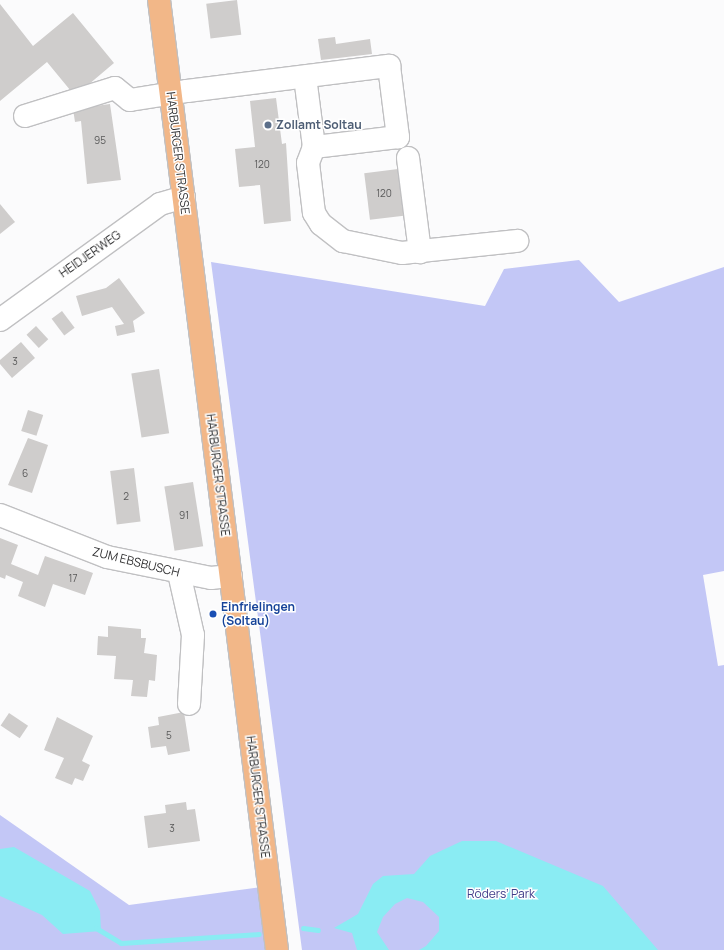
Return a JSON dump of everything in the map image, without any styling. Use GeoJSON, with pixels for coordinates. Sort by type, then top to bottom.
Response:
{"type":"FeatureCollection","features":[{"type":"Feature","properties":{"kind":"main road","name":"HARBURGER STRASSE"},"geometry":{"type":"LineString","coordinates":[[159,0],[277,950]]}},
{"type":"Feature","properties":{"kind":"street"},"geometry":{"type":"LineString","coordinates":[[25,116],[115,88],[130,100],[171,93],[389,66],[398,137],[314,147]]}},
{"type":"Feature","properties":{"kind":"street"},"geometry":{"type":"LineString","coordinates":[[305,77],[314,147],[308,164],[314,213],[321,224],[351,245],[402,253],[517,242]]}},
{"type":"Feature","properties":{"kind":"street"},"geometry":{"type":"LineString","coordinates":[[408,158],[420,252]]}},
{"type":"Feature","properties":{"kind":"street","name":"HEIDJERWEG"},"geometry":{"type":"LineString","coordinates":[[0,320],[160,204],[184,197]]}},
{"type":"Feature","properties":{"kind":"street","name":"ZUM EBSBUSCH"},"geometry":{"type":"LineString","coordinates":[[0,515],[107,557],[179,573],[211,578],[231,576]]}},
{"type":"Feature","properties":{"kind":"street"},"geometry":{"type":"LineString","coordinates":[[179,573],[193,635],[189,704]]}},
{"type":"Feature","properties":{"kind":"green space","name":"Röders’ Park"},"geometry":{"type":"Polygon","coordinates":[[[579,260],[619,302],[724,267],[724,571],[703,575],[718,666],[724,665],[724,950],[302,950],[211,262],[485,306],[504,269],[579,260]]]}},
{"type":"Feature","properties":{"kind":"green space"},"geometry":{"type":"Polygon","coordinates":[[[0,815],[129,905],[262,887],[268,950],[0,950],[0,815]]]}},
{"type":"Feature","properties":{"kind":"shaded area"},"geometry":{"type":"Polygon","coordinates":[[[462,841],[496,841],[603,886],[658,950],[419,950],[426,946],[439,931],[439,917],[423,902],[407,898],[395,904],[383,917],[377,932],[389,950],[357,950],[352,933],[334,928],[358,914],[373,884],[383,876],[414,874],[430,856],[462,841]]]}},
{"type":"Feature","properties":{"kind":"shaded area"},"geometry":{"type":"Polygon","coordinates":[[[14,847],[90,891],[100,911],[101,931],[63,934],[42,915],[0,896],[0,849],[14,847]]]}},
{"type":"Feature","properties":{"kind":"building"},"geometry":{"type":"Polygon","coordinates":[[[237,0],[241,35],[210,39],[206,4],[237,0]]]}},
{"type":"Feature","properties":{"kind":"building"},"geometry":{"type":"Polygon","coordinates":[[[0,4],[33,46],[73,13],[114,63],[75,96],[47,62],[0,101],[0,4]]]}},
{"type":"Feature","properties":{"kind":"building"},"geometry":{"type":"Polygon","coordinates":[[[335,37],[336,44],[370,39],[372,54],[321,60],[318,39],[335,37]]]}},
{"type":"Feature","properties":{"kind":"building"},"geometry":{"type":"Polygon","coordinates":[[[276,98],[282,144],[286,143],[291,221],[264,224],[260,185],[239,187],[235,149],[255,147],[250,101],[276,98]]]}},
{"type":"Feature","properties":{"kind":"building"},"geometry":{"type":"Polygon","coordinates":[[[110,104],[121,180],[87,184],[81,121],[75,122],[73,109],[110,104]]]}},
{"type":"Feature","properties":{"kind":"building"},"geometry":{"type":"Polygon","coordinates":[[[398,169],[404,216],[370,220],[364,173],[398,169]]]}},
{"type":"Feature","properties":{"kind":"building"},"geometry":{"type":"Polygon","coordinates":[[[0,204],[15,222],[0,234],[0,204]]]}},
{"type":"Feature","properties":{"kind":"building"},"geometry":{"type":"Polygon","coordinates":[[[119,278],[145,313],[133,321],[135,332],[117,336],[115,326],[124,324],[112,307],[82,316],[76,296],[106,288],[119,278]]]}},
{"type":"Feature","properties":{"kind":"building"},"geometry":{"type":"Polygon","coordinates":[[[62,311],[75,328],[64,336],[52,319],[62,311]]]}},
{"type":"Feature","properties":{"kind":"building"},"geometry":{"type":"Polygon","coordinates":[[[36,326],[48,339],[39,348],[26,335],[36,326]]]}},
{"type":"Feature","properties":{"kind":"building"},"geometry":{"type":"Polygon","coordinates":[[[21,342],[35,358],[12,378],[0,364],[0,360],[21,342]]]}},
{"type":"Feature","properties":{"kind":"building"},"geometry":{"type":"Polygon","coordinates":[[[159,369],[169,433],[142,438],[131,373],[159,369]]]}},
{"type":"Feature","properties":{"kind":"building"},"geometry":{"type":"Polygon","coordinates":[[[28,410],[43,415],[36,436],[21,431],[28,410]]]}},
{"type":"Feature","properties":{"kind":"building"},"geometry":{"type":"Polygon","coordinates":[[[28,438],[48,445],[32,493],[8,485],[28,438]]]}},
{"type":"Feature","properties":{"kind":"building"},"geometry":{"type":"Polygon","coordinates":[[[134,468],[141,522],[117,525],[110,471],[134,468]]]}},
{"type":"Feature","properties":{"kind":"building"},"geometry":{"type":"Polygon","coordinates":[[[193,482],[203,546],[175,551],[164,487],[193,482]]]}},
{"type":"Feature","properties":{"kind":"building"},"geometry":{"type":"Polygon","coordinates":[[[0,538],[18,545],[11,564],[38,575],[45,556],[93,573],[85,595],[53,584],[45,607],[18,596],[23,582],[6,575],[5,579],[0,577],[0,538]]]}},
{"type":"Feature","properties":{"kind":"building"},"geometry":{"type":"Polygon","coordinates":[[[108,626],[141,629],[141,638],[146,638],[144,653],[157,655],[155,681],[149,680],[147,697],[131,696],[133,680],[114,679],[116,656],[97,655],[98,636],[108,637],[108,626]]]}},
{"type":"Feature","properties":{"kind":"building"},"geometry":{"type":"Polygon","coordinates":[[[184,712],[190,751],[168,755],[166,746],[151,748],[148,727],[159,725],[158,717],[184,712]]]}},
{"type":"Feature","properties":{"kind":"building"},"geometry":{"type":"Polygon","coordinates":[[[9,713],[28,726],[20,738],[1,725],[9,713]]]}},
{"type":"Feature","properties":{"kind":"building"},"geometry":{"type":"Polygon","coordinates":[[[57,717],[93,736],[82,761],[90,765],[83,781],[75,778],[72,785],[55,778],[64,758],[44,750],[57,717]]]}},
{"type":"Feature","properties":{"kind":"building"},"geometry":{"type":"Polygon","coordinates":[[[186,802],[187,810],[195,809],[200,841],[148,848],[144,816],[166,813],[165,805],[186,802]]]}},
{"type":"Feature","properties":{"kind":"waterway"},"geometry":{"type":"LineString","coordinates":[[96,928],[121,943],[259,934]]}},
{"type":"Feature","properties":{"kind":"waterway"},"geometry":{"type":"LineString","coordinates":[[303,928],[318,930]]}},
{"type":"Feature","properties":{"kind":"place","name":"Zollamt Soltau"},"geometry":{"type":"Point","coordinates":[268,125]}},
{"type":"Feature","properties":{"kind":"place","name":"Einfrielingen (Soltau)"},"geometry":{"type":"Point","coordinates":[213,614]}}]}
